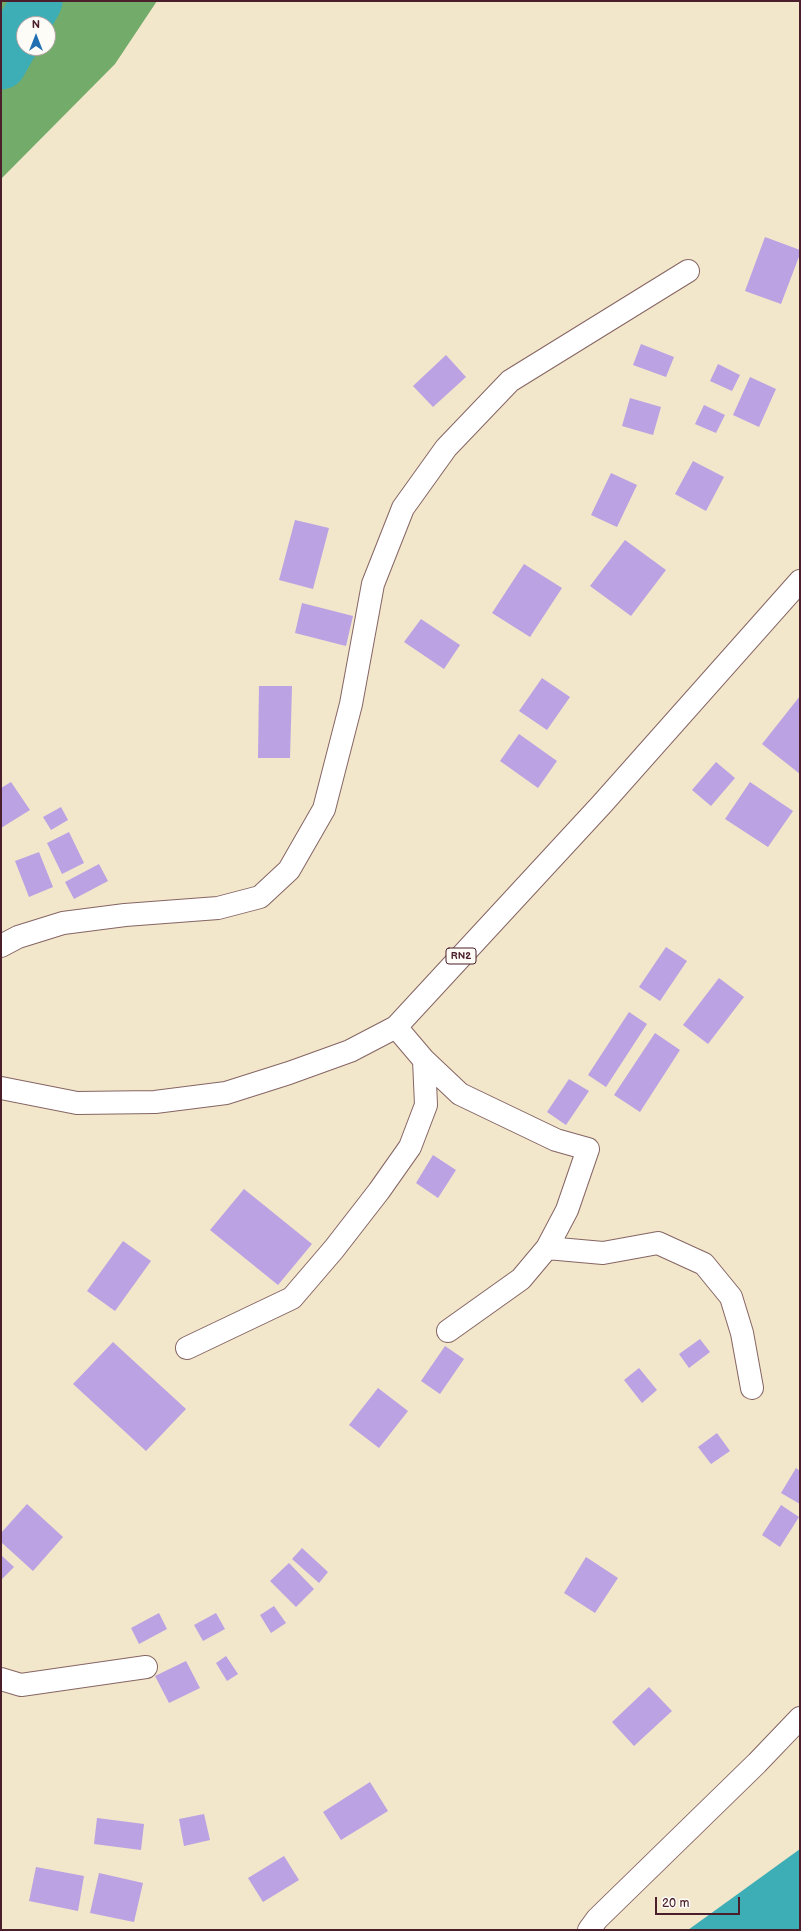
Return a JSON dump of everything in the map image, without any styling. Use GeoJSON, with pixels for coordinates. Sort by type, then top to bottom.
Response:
{"type":"FeatureCollection","features":[{"type":"Feature","properties":{"kind":"main road"},"geometry":{"type":"LineString","coordinates":[[1,946],[18,938],[63,923],[125,915],[218,908],[260,897],[289,870],[324,809],[351,704],[373,584],[403,508],[446,448],[510,381],[688,271]]}},
{"type":"Feature","properties":{"kind":"main road","name":"RN2"},"geometry":{"type":"LineString","coordinates":[[1,1088],[77,1103],[155,1102],[226,1093],[289,1073],[350,1051],[396,1027],[596,810],[800,581]]}},
{"type":"Feature","properties":{"kind":"main road"},"geometry":{"type":"LineString","coordinates":[[396,1027],[424,1060],[460,1094],[556,1140],[588,1149],[567,1210],[547,1248],[521,1280],[448,1331]]}},
{"type":"Feature","properties":{"kind":"main road"},"geometry":{"type":"LineString","coordinates":[[187,1348],[292,1298],[334,1249],[379,1191],[410,1147],[426,1105],[424,1060]]}},
{"type":"Feature","properties":{"kind":"main road"},"geometry":{"type":"LineString","coordinates":[[547,1248],[603,1253],[658,1243],[704,1264],[731,1297],[742,1333],[752,1388]]}},
{"type":"Feature","properties":{"kind":"main road"},"geometry":{"type":"LineString","coordinates":[[1,1680],[21,1685],[146,1667]]}},
{"type":"Feature","properties":{"kind":"main road"},"geometry":{"type":"LineString","coordinates":[[589,1930],[597,1919],[757,1763],[800,1718]]}},
{"type":"Feature","properties":{"kind":"green space"},"geometry":{"type":"Polygon","coordinates":[[[1,1],[157,1],[115,64],[1,179],[1,1]]]}},
{"type":"Feature","properties":{"kind":"water"},"geometry":{"type":"Polygon","coordinates":[[[800,1849],[800,1930],[688,1930],[800,1849]]]}},
{"type":"Feature","properties":{"kind":"building"},"geometry":{"type":"Polygon","coordinates":[[[765,237],[800,250],[800,254],[781,304],[745,291],[765,237]]]}},
{"type":"Feature","properties":{"kind":"building"},"geometry":{"type":"Polygon","coordinates":[[[641,344],[674,357],[666,377],[633,365],[641,344]]]}},
{"type":"Feature","properties":{"kind":"building"},"geometry":{"type":"Polygon","coordinates":[[[446,355],[466,377],[433,407],[413,386],[446,355]]]}},
{"type":"Feature","properties":{"kind":"building"},"geometry":{"type":"Polygon","coordinates":[[[718,364],[740,375],[732,391],[710,381],[718,364]]]}},
{"type":"Feature","properties":{"kind":"building"},"geometry":{"type":"Polygon","coordinates":[[[750,377],[776,389],[759,427],[733,415],[750,377]]]}},
{"type":"Feature","properties":{"kind":"building"},"geometry":{"type":"Polygon","coordinates":[[[630,398],[661,407],[653,435],[622,426],[630,398]]]}},
{"type":"Feature","properties":{"kind":"building"},"geometry":{"type":"Polygon","coordinates":[[[704,405],[725,415],[716,433],[695,424],[704,405]]]}},
{"type":"Feature","properties":{"kind":"building"},"geometry":{"type":"Polygon","coordinates":[[[693,461],[724,477],[706,511],[675,494],[693,461]]]}},
{"type":"Feature","properties":{"kind":"building"},"geometry":{"type":"Polygon","coordinates":[[[611,473],[637,485],[617,527],[591,515],[611,473]]]}},
{"type":"Feature","properties":{"kind":"building"},"geometry":{"type":"Polygon","coordinates":[[[295,520],[329,528],[313,589],[279,580],[295,520]]]}},
{"type":"Feature","properties":{"kind":"building"},"geometry":{"type":"Polygon","coordinates":[[[625,540],[666,570],[631,616],[590,586],[625,540]]]}},
{"type":"Feature","properties":{"kind":"building"},"geometry":{"type":"Polygon","coordinates":[[[524,564],[562,588],[530,637],[492,613],[524,564]]]}},
{"type":"Feature","properties":{"kind":"building"},"geometry":{"type":"Polygon","coordinates":[[[302,603],[353,616],[346,646],[295,633],[302,603]]]}},
{"type":"Feature","properties":{"kind":"building"},"geometry":{"type":"Polygon","coordinates":[[[421,619],[460,645],[444,669],[404,642],[421,619]]]}},
{"type":"Feature","properties":{"kind":"building"},"geometry":{"type":"Polygon","coordinates":[[[542,678],[570,697],[547,730],[519,711],[542,678]]]}},
{"type":"Feature","properties":{"kind":"building"},"geometry":{"type":"Polygon","coordinates":[[[259,686],[292,686],[290,758],[258,758],[259,686]]]}},
{"type":"Feature","properties":{"kind":"building"},"geometry":{"type":"Polygon","coordinates":[[[800,696],[800,774],[762,744],[800,696]]]}},
{"type":"Feature","properties":{"kind":"building"},"geometry":{"type":"Polygon","coordinates":[[[519,734],[557,761],[538,788],[500,761],[519,734]]]}},
{"type":"Feature","properties":{"kind":"building"},"geometry":{"type":"Polygon","coordinates":[[[716,762],[735,778],[711,806],[692,790],[716,762]]]}},
{"type":"Feature","properties":{"kind":"building"},"geometry":{"type":"Polygon","coordinates":[[[11,782],[30,810],[1,828],[1,788],[11,782]]]}},
{"type":"Feature","properties":{"kind":"building"},"geometry":{"type":"Polygon","coordinates":[[[750,782],[793,811],[768,847],[725,819],[750,782]]]}},
{"type":"Feature","properties":{"kind":"building"},"geometry":{"type":"Polygon","coordinates":[[[61,807],[68,820],[51,830],[43,817],[61,807]]]}},
{"type":"Feature","properties":{"kind":"building"},"geometry":{"type":"Polygon","coordinates":[[[69,832],[84,863],[62,874],[47,843],[69,832]]]}},
{"type":"Feature","properties":{"kind":"building"},"geometry":{"type":"Polygon","coordinates":[[[39,852],[53,887],[29,897],[15,861],[39,852]]]}},
{"type":"Feature","properties":{"kind":"building"},"geometry":{"type":"Polygon","coordinates":[[[99,864],[108,881],[74,899],[65,882],[99,864]]]}},
{"type":"Feature","properties":{"kind":"building"},"geometry":{"type":"Polygon","coordinates":[[[666,947],[687,961],[660,1001],[639,987],[666,947]]]}},
{"type":"Feature","properties":{"kind":"building"},"geometry":{"type":"Polygon","coordinates":[[[719,978],[744,997],[708,1044],[683,1025],[719,978]]]}},
{"type":"Feature","properties":{"kind":"building"},"geometry":{"type":"Polygon","coordinates":[[[629,1012],[647,1024],[606,1087],[588,1075],[629,1012]]]}},
{"type":"Feature","properties":{"kind":"building"},"geometry":{"type":"Polygon","coordinates":[[[655,1033],[680,1050],[640,1112],[614,1095],[655,1033]]]}},
{"type":"Feature","properties":{"kind":"building"},"geometry":{"type":"Polygon","coordinates":[[[569,1079],[589,1091],[566,1125],[547,1112],[569,1079]]]}},
{"type":"Feature","properties":{"kind":"building"},"geometry":{"type":"Polygon","coordinates":[[[433,1155],[456,1170],[438,1198],[416,1183],[433,1155]]]}},
{"type":"Feature","properties":{"kind":"building"},"geometry":{"type":"Polygon","coordinates":[[[244,1189],[312,1244],[278,1285],[210,1230],[244,1189]]]}},
{"type":"Feature","properties":{"kind":"building"},"geometry":{"type":"Polygon","coordinates":[[[123,1241],[151,1261],[115,1311],[87,1291],[123,1241]]]}},
{"type":"Feature","properties":{"kind":"building"},"geometry":{"type":"Polygon","coordinates":[[[700,1339],[710,1352],[689,1368],[679,1354],[700,1339]]]}},
{"type":"Feature","properties":{"kind":"building"},"geometry":{"type":"Polygon","coordinates":[[[113,1342],[186,1409],[146,1451],[73,1384],[113,1342]]]}},
{"type":"Feature","properties":{"kind":"building"},"geometry":{"type":"Polygon","coordinates":[[[445,1346],[464,1359],[440,1394],[421,1381],[445,1346]]]}},
{"type":"Feature","properties":{"kind":"building"},"geometry":{"type":"Polygon","coordinates":[[[639,1368],[657,1390],[642,1403],[624,1380],[639,1368]]]}},
{"type":"Feature","properties":{"kind":"building"},"geometry":{"type":"Polygon","coordinates":[[[378,1388],[408,1411],[379,1448],[349,1425],[378,1388]]]}},
{"type":"Feature","properties":{"kind":"building"},"geometry":{"type":"Polygon","coordinates":[[[717,1433],[730,1451],[711,1464],[698,1447],[717,1433]]]}},
{"type":"Feature","properties":{"kind":"building"},"geometry":{"type":"Polygon","coordinates":[[[796,1468],[800,1471],[800,1504],[781,1493],[796,1468]]]}},
{"type":"Feature","properties":{"kind":"building"},"geometry":{"type":"Polygon","coordinates":[[[27,1504],[63,1537],[33,1571],[1,1542],[1,1533],[27,1504]]]}},
{"type":"Feature","properties":{"kind":"building"},"geometry":{"type":"Polygon","coordinates":[[[781,1505],[799,1517],[780,1547],[762,1535],[781,1505]]]}},
{"type":"Feature","properties":{"kind":"building"},"geometry":{"type":"Polygon","coordinates":[[[302,1548],[328,1572],[319,1583],[292,1559],[302,1548]]]}},
{"type":"Feature","properties":{"kind":"building"},"geometry":{"type":"Polygon","coordinates":[[[1,1555],[14,1567],[1,1580],[1,1555]]]}},
{"type":"Feature","properties":{"kind":"building"},"geometry":{"type":"Polygon","coordinates":[[[586,1557],[618,1578],[595,1613],[564,1593],[586,1557]]]}},
{"type":"Feature","properties":{"kind":"building"},"geometry":{"type":"Polygon","coordinates":[[[289,1563],[314,1589],[296,1607],[270,1581],[289,1563]]]}},
{"type":"Feature","properties":{"kind":"building"},"geometry":{"type":"Polygon","coordinates":[[[274,1606],[286,1623],[271,1633],[260,1615],[274,1606]]]}},
{"type":"Feature","properties":{"kind":"building"},"geometry":{"type":"Polygon","coordinates":[[[159,1613],[167,1629],[139,1644],[131,1628],[159,1613]]]}},
{"type":"Feature","properties":{"kind":"building"},"geometry":{"type":"Polygon","coordinates":[[[216,1613],[225,1629],[203,1641],[194,1625],[216,1613]]]}},
{"type":"Feature","properties":{"kind":"building"},"geometry":{"type":"Polygon","coordinates":[[[226,1656],[238,1674],[227,1681],[216,1663],[226,1656]]]}},
{"type":"Feature","properties":{"kind":"building"},"geometry":{"type":"Polygon","coordinates":[[[186,1661],[200,1688],[169,1703],[155,1676],[186,1661]]]}},
{"type":"Feature","properties":{"kind":"building"},"geometry":{"type":"Polygon","coordinates":[[[649,1687],[672,1711],[634,1746],[612,1722],[649,1687]]]}},
{"type":"Feature","properties":{"kind":"building"},"geometry":{"type":"Polygon","coordinates":[[[370,1782],[388,1811],[341,1840],[323,1812],[370,1782]]]}},
{"type":"Feature","properties":{"kind":"building"},"geometry":{"type":"Polygon","coordinates":[[[204,1814],[210,1840],[184,1846],[179,1819],[204,1814]]]}},
{"type":"Feature","properties":{"kind":"building"},"geometry":{"type":"Polygon","coordinates":[[[97,1818],[144,1824],[141,1850],[94,1844],[97,1818]]]}},
{"type":"Feature","properties":{"kind":"building"},"geometry":{"type":"Polygon","coordinates":[[[284,1856],[299,1880],[263,1902],[248,1878],[284,1856]]]}},
{"type":"Feature","properties":{"kind":"building"},"geometry":{"type":"Polygon","coordinates":[[[36,1867],[84,1876],[78,1911],[29,1901],[36,1867]]]}},
{"type":"Feature","properties":{"kind":"building"},"geometry":{"type":"Polygon","coordinates":[[[99,1873],[143,1883],[134,1922],[90,1913],[99,1873]]]}},
{"type":"Feature","properties":{"kind":"waterway"},"geometry":{"type":"LineString","coordinates":[[1,64],[37,1]]}}]}
